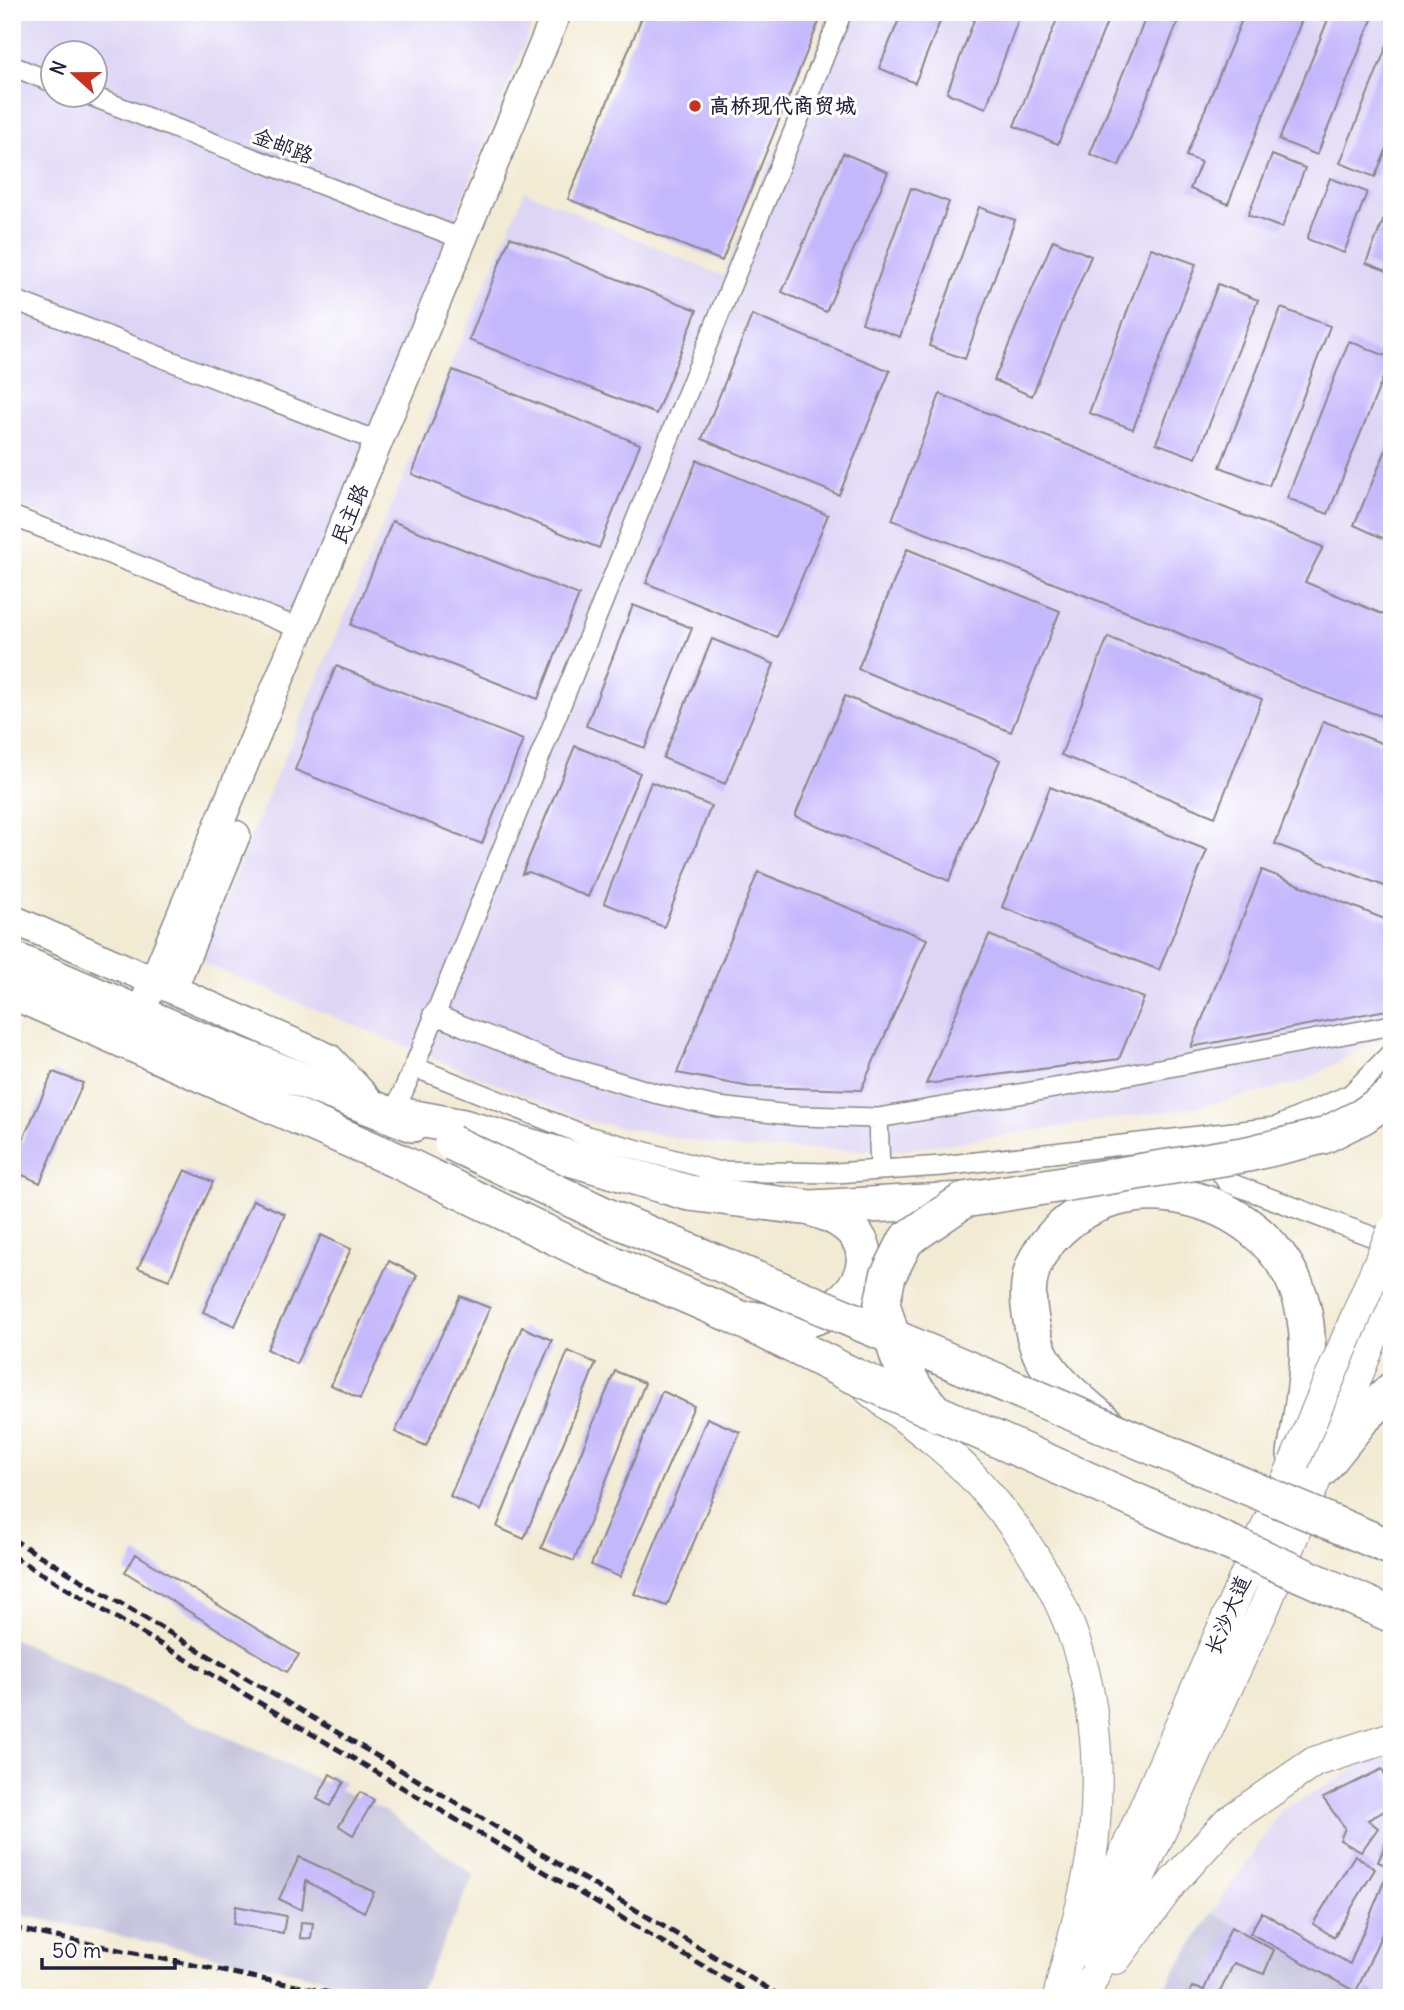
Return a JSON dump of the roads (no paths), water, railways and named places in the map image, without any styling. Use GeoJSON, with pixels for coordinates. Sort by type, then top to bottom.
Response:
{"type":"FeatureCollection","features":[{"type":"Feature","properties":{"kind":"highway"},"geometry":{"type":"LineString","coordinates":[[12,959],[140,1014],[384,1110],[458,1135],[690,1193],[811,1208],[835,1215],[850,1227],[860,1241],[863,1275],[853,1294],[811,1319],[787,1324],[734,1316]]}},
{"type":"Feature","properties":{"kind":"highway"},"geometry":{"type":"LineString","coordinates":[[12,991],[398,1161],[588,1253],[734,1316],[937,1414],[1392,1615]]}},
{"type":"Feature","properties":{"kind":"highway"},"geometry":{"type":"LineString","coordinates":[[811,1208],[964,1200],[1235,1156],[1311,1139],[1363,1116],[1392,1095]]}},
{"type":"Feature","properties":{"kind":"highway"},"geometry":{"type":"LineString","coordinates":[[458,1135],[609,1217],[1392,1548]]}},
{"type":"Feature","properties":{"kind":"highway"},"geometry":{"type":"LineString","coordinates":[[1116,1432],[1060,1382],[1042,1356],[1031,1325],[1027,1285],[1038,1252],[1068,1221],[1090,1206],[1121,1196],[1152,1192],[1197,1200],[1227,1212],[1258,1232],[1281,1256],[1292,1277],[1306,1324],[1308,1466]]}},
{"type":"Feature","properties":{"kind":"highway"},"geometry":{"type":"LineString","coordinates":[[937,1414],[915,1388],[898,1357],[882,1303],[888,1276],[906,1240],[964,1200]]}},
{"type":"Feature","properties":{"kind":"highway"},"geometry":{"type":"LineString","coordinates":[[1308,1466],[1392,1390]]}},
{"type":"Feature","properties":{"kind":"main road","name":"长沙大道"},"geometry":{"type":"LineString","coordinates":[[1060,1998],[1308,1466],[1392,1231]]}},
{"type":"Feature","properties":{"kind":"main road"},"geometry":{"type":"LineString","coordinates":[[1086,1998],[1266,1604],[1308,1466],[1392,1290]]}},
{"type":"Feature","properties":{"kind":"main road"},"geometry":{"type":"LineString","coordinates":[[850,1374],[970,1474],[1027,1543],[1066,1612],[1090,1689],[1097,1761],[1094,1840],[1060,1998]]}},
{"type":"Feature","properties":{"kind":"main road"},"geometry":{"type":"LineString","coordinates":[[1086,1998],[1173,1882],[1227,1822],[1314,1762],[1392,1737]]}},
{"type":"Feature","properties":{"kind":"street","name":"民主路"},"geometry":{"type":"LineString","coordinates":[[163,984],[301,629],[557,12]]}},
{"type":"Feature","properties":{"kind":"street","name":"民主路"},"geometry":{"type":"LineString","coordinates":[[140,1014],[163,984],[574,12]]}},
{"type":"Feature","properties":{"kind":"street"},"geometry":{"type":"LineString","coordinates":[[12,919],[329,1058],[384,1110],[414,1067],[433,1014],[842,12]]}},
{"type":"Feature","properties":{"kind":"street"},"geometry":{"type":"LineString","coordinates":[[12,66],[38,76]]}},
{"type":"Feature","properties":{"kind":"street","name":"金邮路"},"geometry":{"type":"LineString","coordinates":[[108,102],[464,240]]}},
{"type":"Feature","properties":{"kind":"street"},"geometry":{"type":"LineString","coordinates":[[12,299],[379,442]]}},
{"type":"Feature","properties":{"kind":"street"},"geometry":{"type":"LineString","coordinates":[[12,516],[301,629]]}},
{"type":"Feature","properties":{"kind":"street"},"geometry":{"type":"LineString","coordinates":[[433,1014],[558,1064],[654,1093],[718,1107],[799,1116],[878,1118],[1090,1082],[1392,1025]]}},
{"type":"Feature","properties":{"kind":"street"},"geometry":{"type":"LineString","coordinates":[[414,1067],[587,1136],[716,1171],[835,1173],[1276,1128],[1351,1094],[1392,1052]]}},
{"type":"Feature","properties":{"kind":"street"},"geometry":{"type":"LineString","coordinates":[[878,1118],[880,1170]]}},
{"type":"Feature","properties":{"kind":"street"},"geometry":{"type":"LineString","coordinates":[[1198,1136],[1227,1182],[1392,1244]]}},
{"type":"Feature","properties":{"kind":"railway"},"geometry":{"type":"LineString","coordinates":[[12,1539],[784,1998]]}},
{"type":"Feature","properties":{"kind":"railway"},"geometry":{"type":"LineString","coordinates":[[12,1556],[757,1998]]}},
{"type":"Feature","properties":{"kind":"railway"},"geometry":{"type":"LineString","coordinates":[[12,1928],[355,1998]]}},
{"type":"Feature","properties":{"kind":"place","name":"高桥现代商贸城"},"geometry":{"type":"Point","coordinates":[695,106]}}]}
